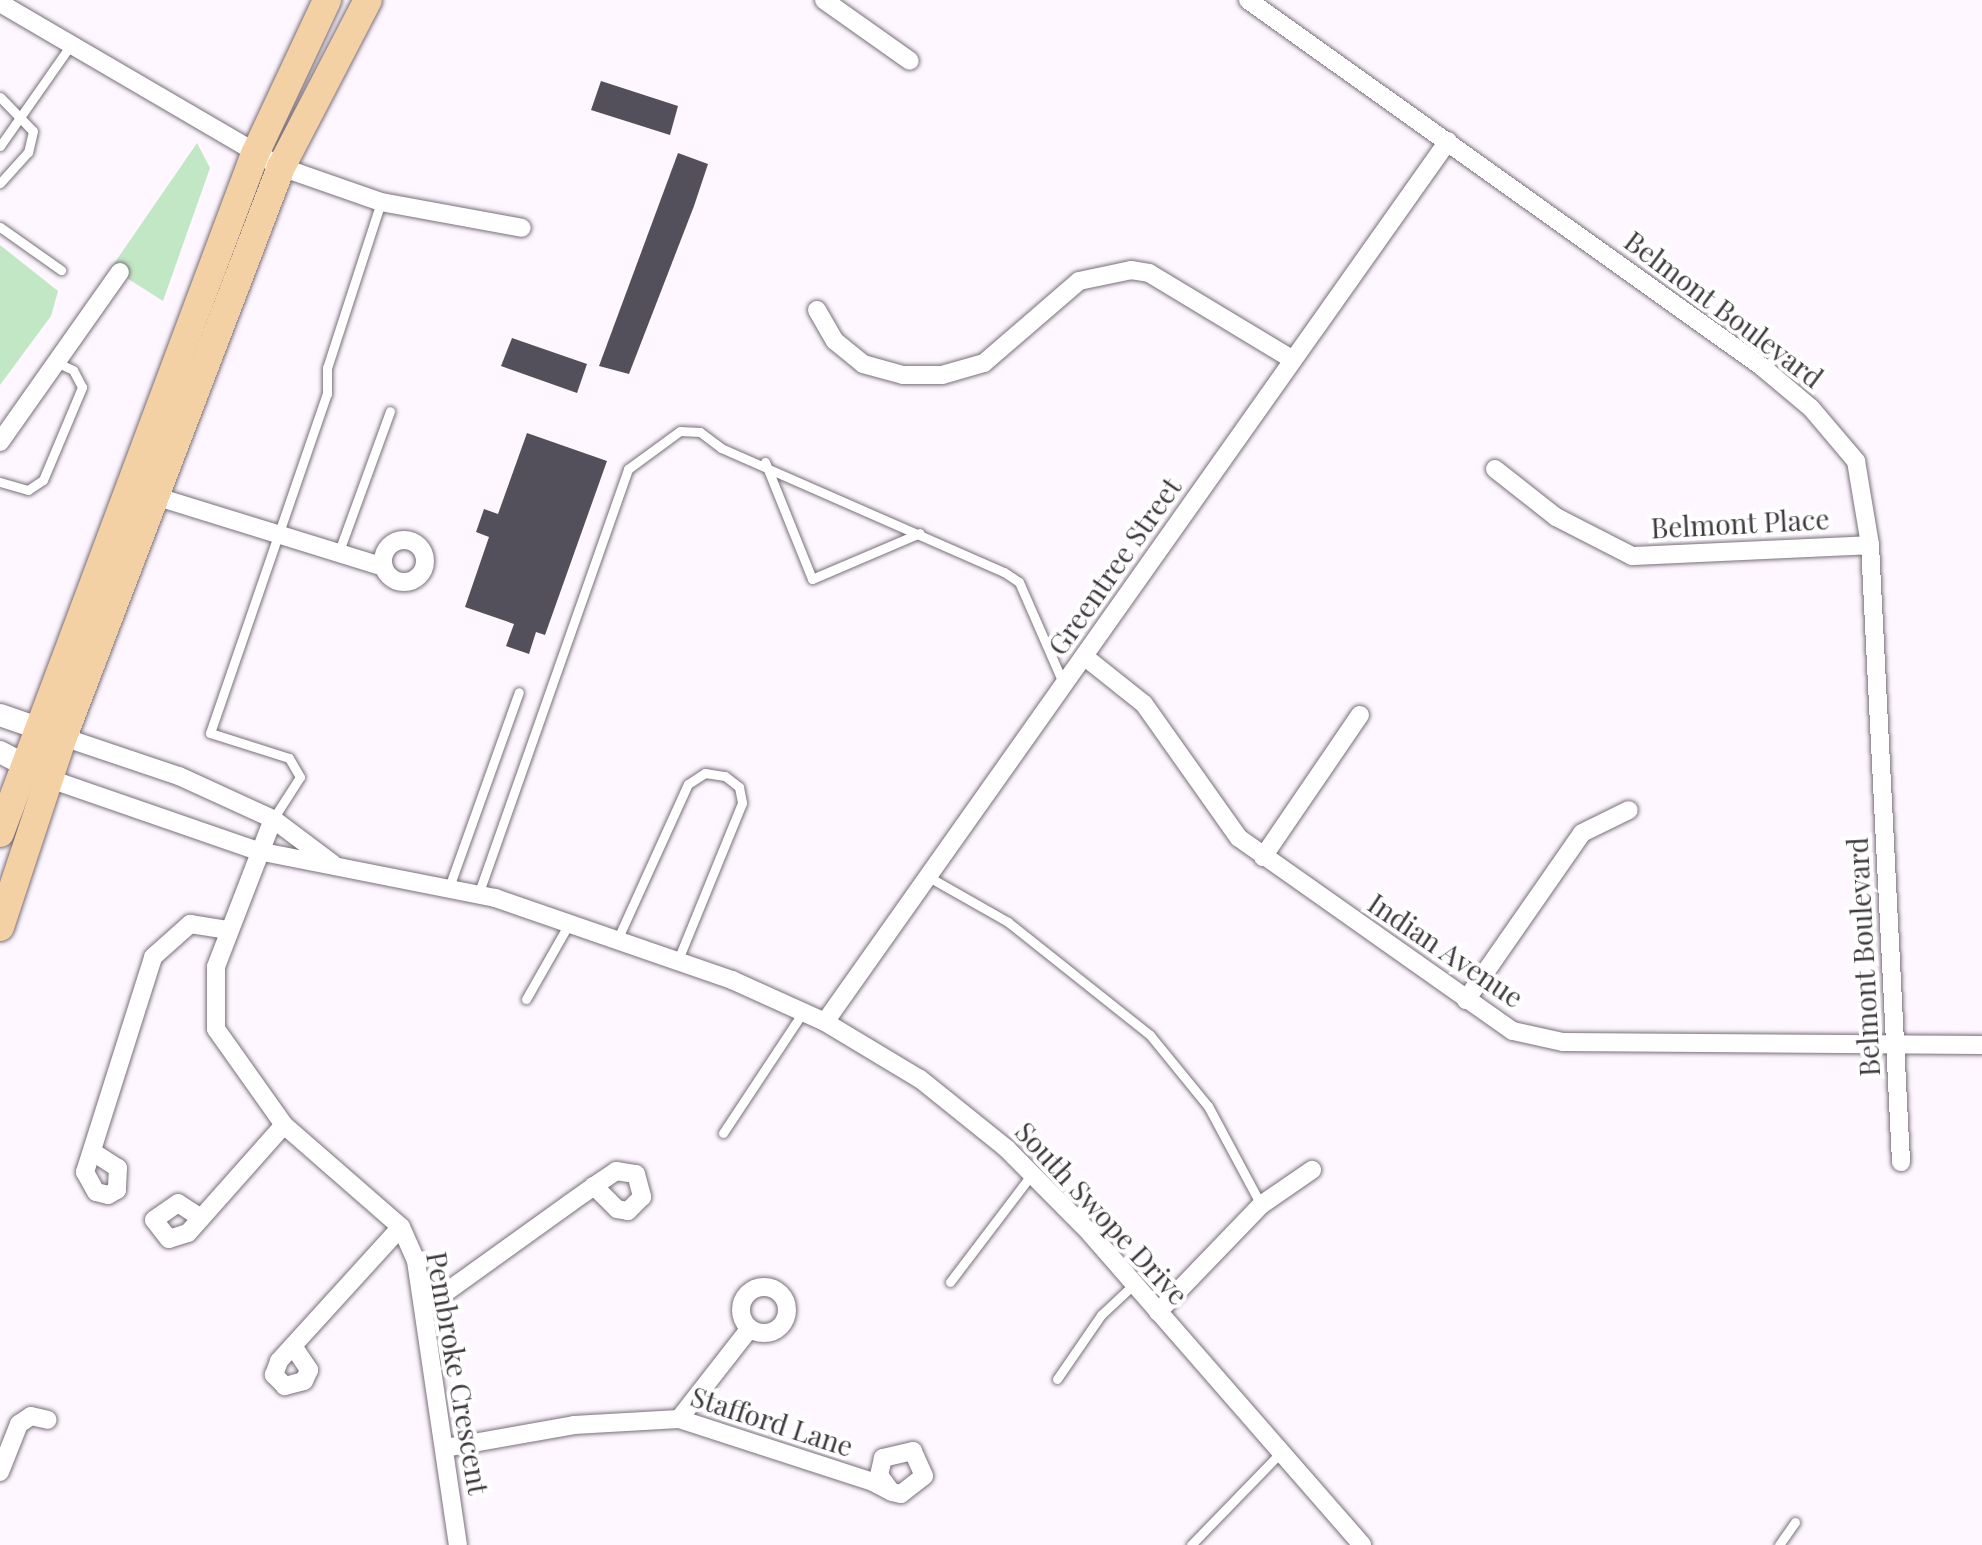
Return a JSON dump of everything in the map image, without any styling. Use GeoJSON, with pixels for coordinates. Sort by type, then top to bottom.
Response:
{"type":"FeatureCollection","features":[{"type":"Feature","properties":{"kind":"main road"},"geometry":{"type":"LineString","coordinates":[[0,927],[50,779],[50,733],[255,154],[327,0]]}},
{"type":"Feature","properties":{"kind":"main road"},"geometry":{"type":"LineString","coordinates":[[0,833],[12,759],[50,733],[161,498],[281,167],[368,0]]}},
{"type":"Feature","properties":{"kind":"street"},"geometry":{"type":"LineString","coordinates":[[824,0],[910,61]]}},
{"type":"Feature","properties":{"kind":"street","name":"Belmont Boulevard"},"geometry":{"type":"LineString","coordinates":[[1248,0],[1448,141],[1811,408],[1856,461],[1870,545],[1901,1162]]}},
{"type":"Feature","properties":{"kind":"street"},"geometry":{"type":"LineString","coordinates":[[0,3],[281,167],[381,202],[522,228]]}},
{"type":"Feature","properties":{"kind":"street","name":"Greentree Street"},"geometry":{"type":"LineString","coordinates":[[825,1022],[1448,141]]}},
{"type":"Feature","properties":{"kind":"street"},"geometry":{"type":"LineString","coordinates":[[817,310],[835,341],[863,364],[903,375],[942,375],[984,363],[1079,281],[1131,270],[1149,273],[1293,360]]}},
{"type":"Feature","properties":{"kind":"street"},"geometry":{"type":"LineString","coordinates":[[0,442],[120,272]]}},
{"type":"Feature","properties":{"kind":"street","name":"Belmont Place"},"geometry":{"type":"LineString","coordinates":[[1495,469],[1556,517],[1632,556],[1870,545]]}},
{"type":"Feature","properties":{"kind":"street"},"geometry":{"type":"LineString","coordinates":[[161,498],[272,537],[384,567]]}},
{"type":"Feature","properties":{"kind":"street","name":"Indian Avenue"},"geometry":{"type":"LineString","coordinates":[[1085,657],[1144,704],[1214,813],[1263,857],[1513,1031],[1563,1042],[1982,1045]]}},
{"type":"Feature","properties":{"kind":"street"},"geometry":{"type":"LineString","coordinates":[[0,715],[50,733]]}},
{"type":"Feature","properties":{"kind":"street"},"geometry":{"type":"LineString","coordinates":[[1263,857],[1360,715]]}},
{"type":"Feature","properties":{"kind":"street","name":"South Swope Drive"},"geometry":{"type":"LineString","coordinates":[[50,733],[179,776],[273,819],[333,864]]}},
{"type":"Feature","properties":{"kind":"street"},"geometry":{"type":"LineString","coordinates":[[12,759],[50,779]]}},
{"type":"Feature","properties":{"kind":"street","name":"South Swope Drive"},"geometry":{"type":"LineString","coordinates":[[50,779],[258,851],[478,895],[570,922],[678,960],[825,1022],[920,1079],[1032,1174],[1134,1284],[1362,1545]]}},
{"type":"Feature","properties":{"kind":"street"},"geometry":{"type":"LineString","coordinates":[[1466,1000],[1582,833],[1629,810]]}},
{"type":"Feature","properties":{"kind":"street","name":"Pembroke Crescent"},"geometry":{"type":"LineString","coordinates":[[273,819],[226,930],[211,996],[216,1029],[284,1125],[401,1227],[424,1308],[458,1545]]}},
{"type":"Feature","properties":{"kind":"street"},"geometry":{"type":"LineString","coordinates":[[93,1152],[153,957],[190,924],[226,930]]}},
{"type":"Feature","properties":{"kind":"street"},"geometry":{"type":"LineString","coordinates":[[201,1218],[284,1125]]}},
{"type":"Feature","properties":{"kind":"street"},"geometry":{"type":"LineString","coordinates":[[1158,1312],[1261,1205],[1312,1170]]}},
{"type":"Feature","properties":{"kind":"street"},"geometry":{"type":"LineString","coordinates":[[424,1308],[594,1186]]}},
{"type":"Feature","properties":{"kind":"street"},"geometry":{"type":"LineString","coordinates":[[293,1346],[401,1227]]}},
{"type":"Feature","properties":{"kind":"street"},"geometry":{"type":"LineString","coordinates":[[679,1419],[750,1328]]}},
{"type":"Feature","properties":{"kind":"street"},"geometry":{"type":"LineString","coordinates":[[0,1472],[19,1424],[31,1416],[48,1420]]}},
{"type":"Feature","properties":{"kind":"street","name":"Stafford Lane"},"geometry":{"type":"LineString","coordinates":[[445,1448],[589,1423],[679,1419],[890,1490]]}},
{"type":"Feature","properties":{"kind":"lane"},"geometry":{"type":"LineString","coordinates":[[0,146],[72,43]]}},
{"type":"Feature","properties":{"kind":"lane"},"geometry":{"type":"LineString","coordinates":[[0,97],[23,114],[33,131],[28,152],[0,183]]}},
{"type":"Feature","properties":{"kind":"lane"},"geometry":{"type":"LineString","coordinates":[[273,819],[300,777],[289,758],[210,733],[272,537],[327,394],[327,368],[381,202]]}},
{"type":"Feature","properties":{"kind":"lane"},"geometry":{"type":"LineString","coordinates":[[0,227],[61,270]]}},
{"type":"Feature","properties":{"kind":"lane"},"geometry":{"type":"LineString","coordinates":[[0,482],[28,490],[43,480],[82,387],[73,370],[56,362]]}},
{"type":"Feature","properties":{"kind":"lane"},"geometry":{"type":"LineString","coordinates":[[338,554],[390,411]]}},
{"type":"Feature","properties":{"kind":"lane"},"geometry":{"type":"LineString","coordinates":[[478,895],[628,469],[680,431],[700,432],[721,448],[765,462],[1019,582],[1064,685]]}},
{"type":"Feature","properties":{"kind":"lane"},"geometry":{"type":"LineString","coordinates":[[765,462],[812,579],[920,533]]}},
{"type":"Feature","properties":{"kind":"lane"},"geometry":{"type":"LineString","coordinates":[[448,890],[519,692]]}},
{"type":"Feature","properties":{"kind":"lane"},"geometry":{"type":"LineString","coordinates":[[618,938],[688,784],[705,773],[725,776],[739,787],[742,803],[678,960]]}},
{"type":"Feature","properties":{"kind":"lane"},"geometry":{"type":"LineString","coordinates":[[927,876],[1008,922],[1150,1035],[1208,1106],[1261,1205]]}},
{"type":"Feature","properties":{"kind":"lane"},"geometry":{"type":"LineString","coordinates":[[526,999],[570,922]]}},
{"type":"Feature","properties":{"kind":"lane"},"geometry":{"type":"LineString","coordinates":[[723,1133],[803,1012]]}},
{"type":"Feature","properties":{"kind":"lane"},"geometry":{"type":"LineString","coordinates":[[950,1282],[1032,1174]]}},
{"type":"Feature","properties":{"kind":"lane"},"geometry":{"type":"LineString","coordinates":[[1057,1379],[1101,1315],[1134,1284]]}},
{"type":"Feature","properties":{"kind":"lane"},"geometry":{"type":"LineString","coordinates":[[1191,1545],[1280,1453]]}},
{"type":"Feature","properties":{"kind":"lane"},"geometry":{"type":"LineString","coordinates":[[1779,1545],[1795,1522]]}},
{"type":"Feature","properties":{"kind":"green space"},"geometry":{"type":"Polygon","coordinates":[[[197,143],[210,168],[163,301],[111,268],[197,143]]]}},
{"type":"Feature","properties":{"kind":"green space"},"geometry":{"type":"Polygon","coordinates":[[[0,245],[58,291],[51,316],[0,385],[0,245]]]}},
{"type":"Feature","properties":{"kind":"building"},"geometry":{"type":"Polygon","coordinates":[[[601,81],[678,106],[670,135],[591,110],[601,81]]]}},
{"type":"Feature","properties":{"kind":"building"},"geometry":{"type":"Polygon","coordinates":[[[678,153],[708,164],[694,206],[629,374],[599,366],[678,153]]]}},
{"type":"Feature","properties":{"kind":"building"},"geometry":{"type":"Polygon","coordinates":[[[512,338],[587,364],[577,393],[501,366],[512,338]]]}},
{"type":"Feature","properties":{"kind":"building"},"geometry":{"type":"Polygon","coordinates":[[[527,433],[607,461],[545,635],[536,632],[529,654],[506,646],[514,624],[465,607],[489,537],[476,532],[484,509],[498,514],[527,433]]]}}]}
